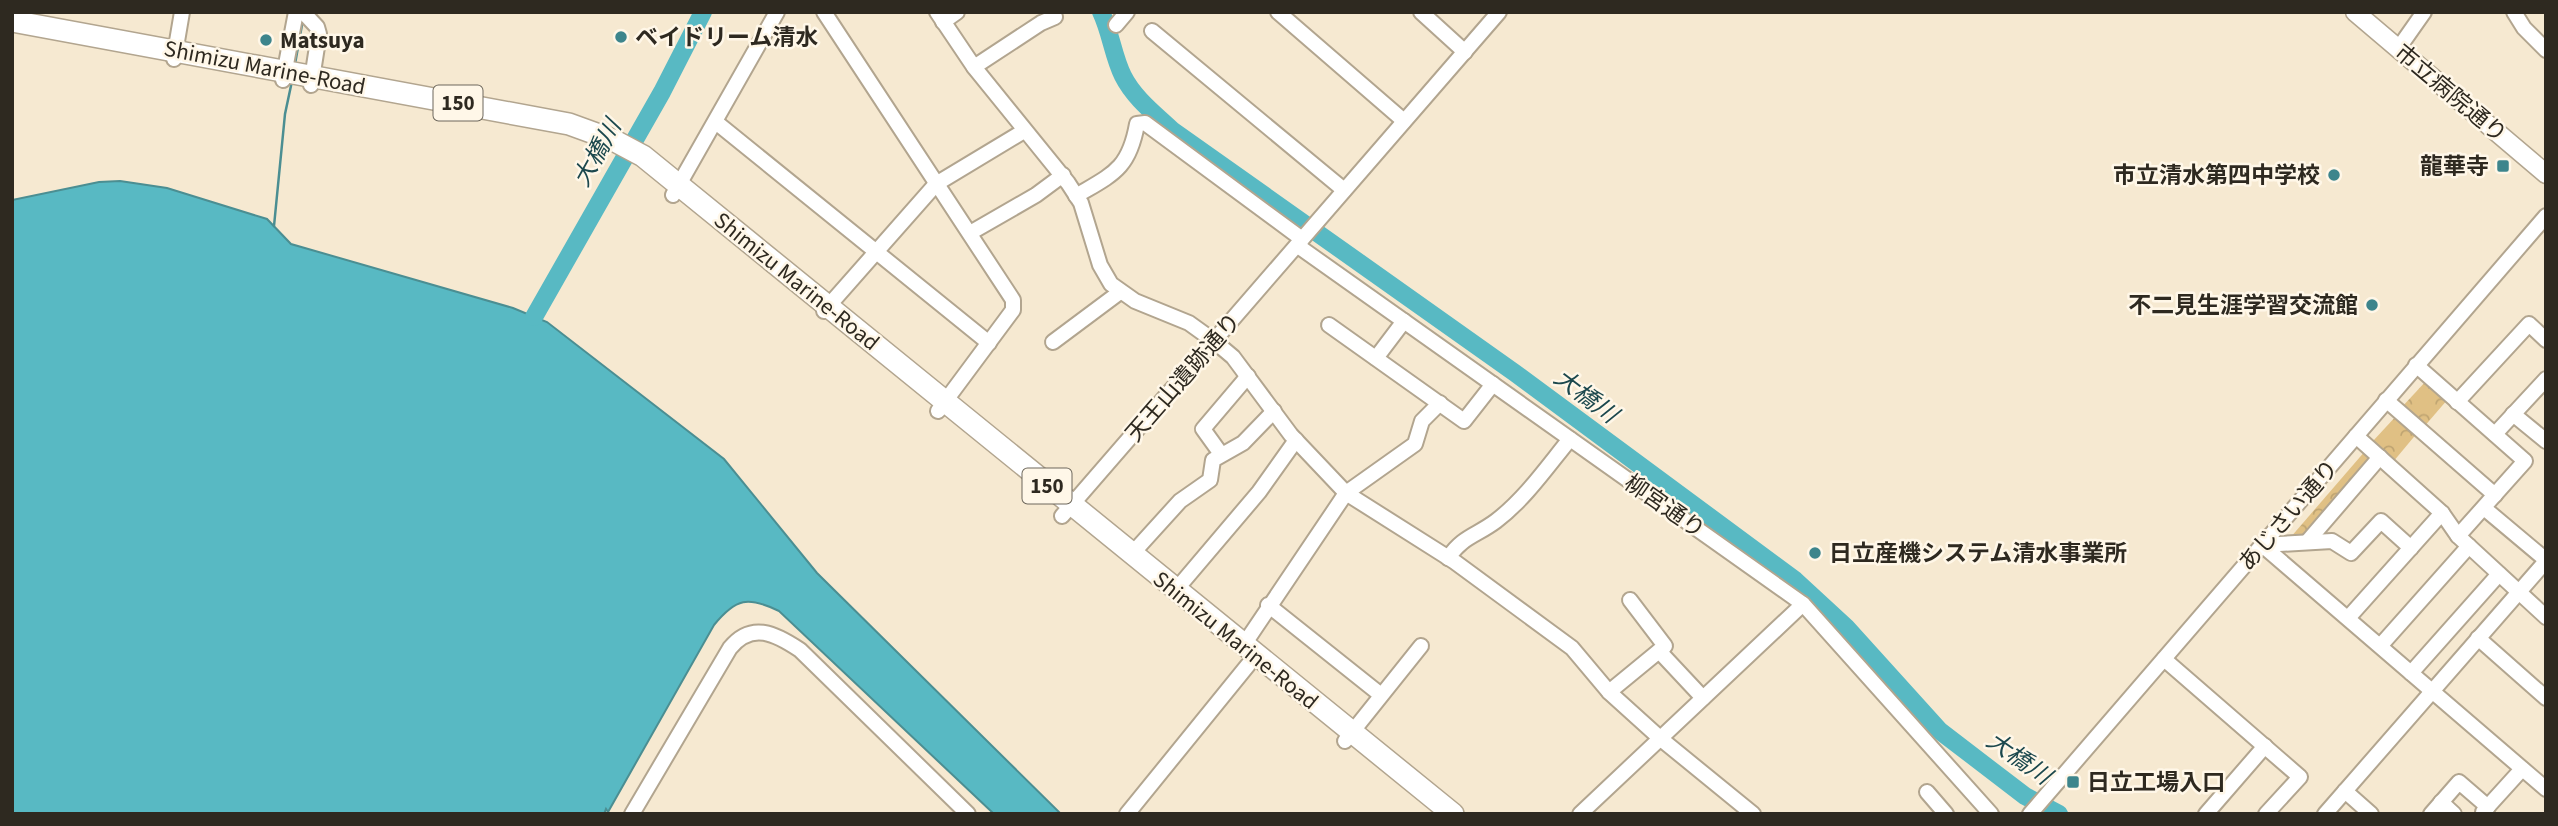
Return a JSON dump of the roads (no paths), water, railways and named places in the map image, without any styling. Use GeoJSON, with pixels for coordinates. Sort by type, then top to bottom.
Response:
{"type":"FeatureCollection","features":[{"type":"Feature","properties":{"kind":"highway","name":"Shimizu Marine-Road"},"geometry":{"type":"LineString","coordinates":[[12,22],[565,132],[611,145],[639,160],[1246,656],[1348,737],[1452,814]]}},
{"type":"Feature","properties":{"kind":"highway","name":"Shimizu Marine-Road"},"geometry":{"type":"LineString","coordinates":[[12,36],[175,56]]}},
{"type":"Feature","properties":{"kind":"highway","name":"Shimizu Marine-Road"},"geometry":{"type":"LineString","coordinates":[[1066,510],[1131,555],[1246,656]]}},
{"type":"Feature","properties":{"kind":"highway","name":"Shimizu Marine-Road"},"geometry":{"type":"LineString","coordinates":[[1348,737],[1436,814]]}},
{"type":"Feature","properties":{"kind":"main road","name":"市立病院通り"},"geometry":{"type":"LineString","coordinates":[[2355,12],[2546,174]]}},
{"type":"Feature","properties":{"kind":"street"},"geometry":{"type":"LineString","coordinates":[[175,56],[182,12]]}},
{"type":"Feature","properties":{"kind":"street"},"geometry":{"type":"LineString","coordinates":[[296,12],[296,78]]}},
{"type":"Feature","properties":{"kind":"street"},"geometry":{"type":"LineString","coordinates":[[677,190],[778,12]]}},
{"type":"Feature","properties":{"kind":"street"},"geometry":{"type":"LineString","coordinates":[[824,12],[1013,300],[1013,310],[941,407]]}},
{"type":"Feature","properties":{"kind":"street"},"geometry":{"type":"LineString","coordinates":[[957,12],[940,17],[974,67],[1024,131],[1063,175],[1076,196],[1090,228],[1100,265],[1111,284],[1135,301],[1189,324],[1214,341],[1248,376],[1296,440],[1346,493],[1448,558],[1572,648],[1609,692],[1748,812]]}},
{"type":"Feature","properties":{"kind":"street"},"geometry":{"type":"LineString","coordinates":[[1116,25],[1127,12]]}},
{"type":"Feature","properties":{"kind":"street"},"geometry":{"type":"LineString","coordinates":[[1278,12],[1404,121]]}},
{"type":"Feature","properties":{"kind":"street"},"geometry":{"type":"LineString","coordinates":[[1421,12],[1465,52]]}},
{"type":"Feature","properties":{"kind":"street"},"geometry":{"type":"LineString","coordinates":[[1152,31],[1344,190],[1499,12]]}},
{"type":"Feature","properties":{"kind":"street"},"geometry":{"type":"LineString","coordinates":[[2398,49],[2424,12]]}},
{"type":"Feature","properties":{"kind":"street"},"geometry":{"type":"LineString","coordinates":[[2514,12],[2524,28],[2546,50]]}},
{"type":"Feature","properties":{"kind":"street"},"geometry":{"type":"LineString","coordinates":[[296,78],[319,34],[308,17]]}},
{"type":"Feature","properties":{"kind":"street"},"geometry":{"type":"LineString","coordinates":[[974,67],[1041,23],[1055,17]]}},
{"type":"Feature","properties":{"kind":"street"},"geometry":{"type":"LineString","coordinates":[[717,123],[989,343]]}},
{"type":"Feature","properties":{"kind":"street","name":"柳宮通り"},"geometry":{"type":"LineString","coordinates":[[1076,196],[1125,161],[1134,144],[1137,124],[1145,123],[1404,321],[1803,604],[1991,814]]}},
{"type":"Feature","properties":{"kind":"street"},"geometry":{"type":"LineString","coordinates":[[824,310],[936,184],[1024,131]]}},
{"type":"Feature","properties":{"kind":"street"},"geometry":{"type":"LineString","coordinates":[[970,233],[1036,195],[1063,175]]}},
{"type":"Feature","properties":{"kind":"street","name":"天王山遺跡通り"},"geometry":{"type":"LineString","coordinates":[[1066,510],[1344,190]]}},
{"type":"Feature","properties":{"kind":"street","name":"あじさい通り"},"geometry":{"type":"LineString","coordinates":[[2030,814],[2546,216]]}},
{"type":"Feature","properties":{"kind":"street"},"geometry":{"type":"LineString","coordinates":[[1053,342],[1120,292]]}},
{"type":"Feature","properties":{"kind":"street"},"geometry":{"type":"LineString","coordinates":[[1376,358],[1404,321]]}},
{"type":"Feature","properties":{"kind":"street"},"geometry":{"type":"LineString","coordinates":[[2457,402],[2529,324],[2546,340]]}},
{"type":"Feature","properties":{"kind":"street"},"geometry":{"type":"LineString","coordinates":[[1329,325],[1464,421],[1493,384]]}},
{"type":"Feature","properties":{"kind":"street"},"geometry":{"type":"LineString","coordinates":[[2381,645],[2463,541],[2484,508],[2525,461],[2416,365]]}},
{"type":"Feature","properties":{"kind":"street"},"geometry":{"type":"LineString","coordinates":[[1221,454],[1203,429],[1248,376]]}},
{"type":"Feature","properties":{"kind":"street"},"geometry":{"type":"LineString","coordinates":[[2495,434],[2544,386]]}},
{"type":"Feature","properties":{"kind":"street"},"geometry":{"type":"LineString","coordinates":[[2386,400],[2495,495]]}},
{"type":"Feature","properties":{"kind":"street"},"geometry":{"type":"LineString","coordinates":[[1127,814],[1246,656],[1268,606],[1346,493],[1415,444],[1422,421],[1440,404]]}},
{"type":"Feature","properties":{"kind":"street"},"geometry":{"type":"LineString","coordinates":[[1131,555],[1180,501],[1210,480],[1213,460],[1243,443],[1274,411]]}},
{"type":"Feature","properties":{"kind":"street"},"geometry":{"type":"LineString","coordinates":[[2514,414],[2546,441]]}},
{"type":"Feature","properties":{"kind":"street"},"geometry":{"type":"LineString","coordinates":[[2356,436],[2442,513],[2463,541],[2546,617]]}},
{"type":"Feature","properties":{"kind":"street"},"geometry":{"type":"LineString","coordinates":[[1448,558],[1459,542],[1496,521],[1531,488],[1570,439]]}},
{"type":"Feature","properties":{"kind":"street"},"geometry":{"type":"LineString","coordinates":[[1175,591],[1259,492],[1296,440]]}},
{"type":"Feature","properties":{"kind":"street"},"geometry":{"type":"LineString","coordinates":[[2307,542],[2380,457]]}},
{"type":"Feature","properties":{"kind":"street"},"geometry":{"type":"LineString","coordinates":[[2325,814],[2546,561],[2484,508]]}},
{"type":"Feature","properties":{"kind":"street"},"geometry":{"type":"LineString","coordinates":[[2349,617],[2442,513]]}},
{"type":"Feature","properties":{"kind":"street"},"geometry":{"type":"LineString","coordinates":[[2262,545],[2332,541],[2351,553],[2381,521],[2411,548]]}},
{"type":"Feature","properties":{"kind":"street"},"geometry":{"type":"LineString","coordinates":[[2262,545],[2546,789]]}},
{"type":"Feature","properties":{"kind":"street"},"geometry":{"type":"LineString","coordinates":[[2411,673],[2498,574]]}},
{"type":"Feature","properties":{"kind":"street"},"geometry":{"type":"LineString","coordinates":[[1609,692],[1665,646],[1630,600]]}},
{"type":"Feature","properties":{"kind":"street"},"geometry":{"type":"LineString","coordinates":[[1580,814],[1803,604]]}},
{"type":"Feature","properties":{"kind":"street"},"geometry":{"type":"LineString","coordinates":[[1268,606],[1381,695]]}},
{"type":"Feature","properties":{"kind":"street"},"geometry":{"type":"LineString","coordinates":[[632,814],[730,648],[736,641],[760,630],[778,635],[800,650],[968,814]]}},
{"type":"Feature","properties":{"kind":"street"},"geometry":{"type":"LineString","coordinates":[[2478,639],[2546,698]]}},
{"type":"Feature","properties":{"kind":"street"},"geometry":{"type":"LineString","coordinates":[[1348,737],[1421,646]]}},
{"type":"Feature","properties":{"kind":"street"},"geometry":{"type":"LineString","coordinates":[[1659,651],[1703,698]]}},
{"type":"Feature","properties":{"kind":"street"},"geometry":{"type":"LineString","coordinates":[[2164,659],[2300,777],[2266,814]]}},
{"type":"Feature","properties":{"kind":"street"},"geometry":{"type":"LineString","coordinates":[[2206,814],[2265,747]]}},
{"type":"Feature","properties":{"kind":"street"},"geometry":{"type":"LineString","coordinates":[[2454,814],[2436,808],[2459,782],[2485,811],[2522,769]]}},
{"type":"Feature","properties":{"kind":"street"},"geometry":{"type":"LineString","coordinates":[[2345,791],[2371,814]]}},
{"type":"Feature","properties":{"kind":"street"},"geometry":{"type":"LineString","coordinates":[[1927,792],[1946,814]]}},
{"type":"Feature","properties":{"kind":"water"},"geometry":{"type":"Polygon","coordinates":[[[120,181],[167,188],[267,219],[291,244],[513,308],[547,322],[724,459],[817,573],[1061,814],[994,814],[779,611],[759,603],[743,602],[729,609],[714,625],[608,812],[606,809],[604,814],[12,814],[12,200],[99,182],[120,181]]]}},
{"type":"Feature","properties":{"kind":"waterway","name":"大橋川"},"geometry":{"type":"LineString","coordinates":[[534,317],[662,92],[703,12]]}},
{"type":"Feature","properties":{"kind":"waterway","name":"大橋川"},"geometry":{"type":"LineString","coordinates":[[1101,12],[1128,84],[1145,105],[1172,130],[1515,373],[1795,580],[1846,627],[1940,731],[2025,796],[2059,814]]}},
{"type":"Feature","properties":{"kind":"waterway"},"geometry":{"type":"LineString","coordinates":[[295,64],[303,19]]}},
{"type":"Feature","properties":{"kind":"waterway"},"geometry":{"type":"LineString","coordinates":[[274,226],[285,114],[292,81]]}},
{"type":"Feature","properties":{"kind":"place","name":"ベイドリーム清水"},"geometry":{"type":"Point","coordinates":[621,37]}},
{"type":"Feature","properties":{"kind":"place","name":"Matsuya"},"geometry":{"type":"Point","coordinates":[266,40]}},
{"type":"Feature","properties":{"kind":"place","name":"龍華寺"},"geometry":{"type":"Point","coordinates":[2503,166]}},
{"type":"Feature","properties":{"kind":"place","name":"市立清水第四中学校"},"geometry":{"type":"Point","coordinates":[2334,175]}},
{"type":"Feature","properties":{"kind":"place","name":"不二見生涯学習交流館"},"geometry":{"type":"Point","coordinates":[2372,305]}},
{"type":"Feature","properties":{"kind":"place","name":"日立産機システム清水事業所"},"geometry":{"type":"Point","coordinates":[1815,553]}},
{"type":"Feature","properties":{"kind":"place","name":"日立工場入口"},"geometry":{"type":"Point","coordinates":[2073,782]}}]}
